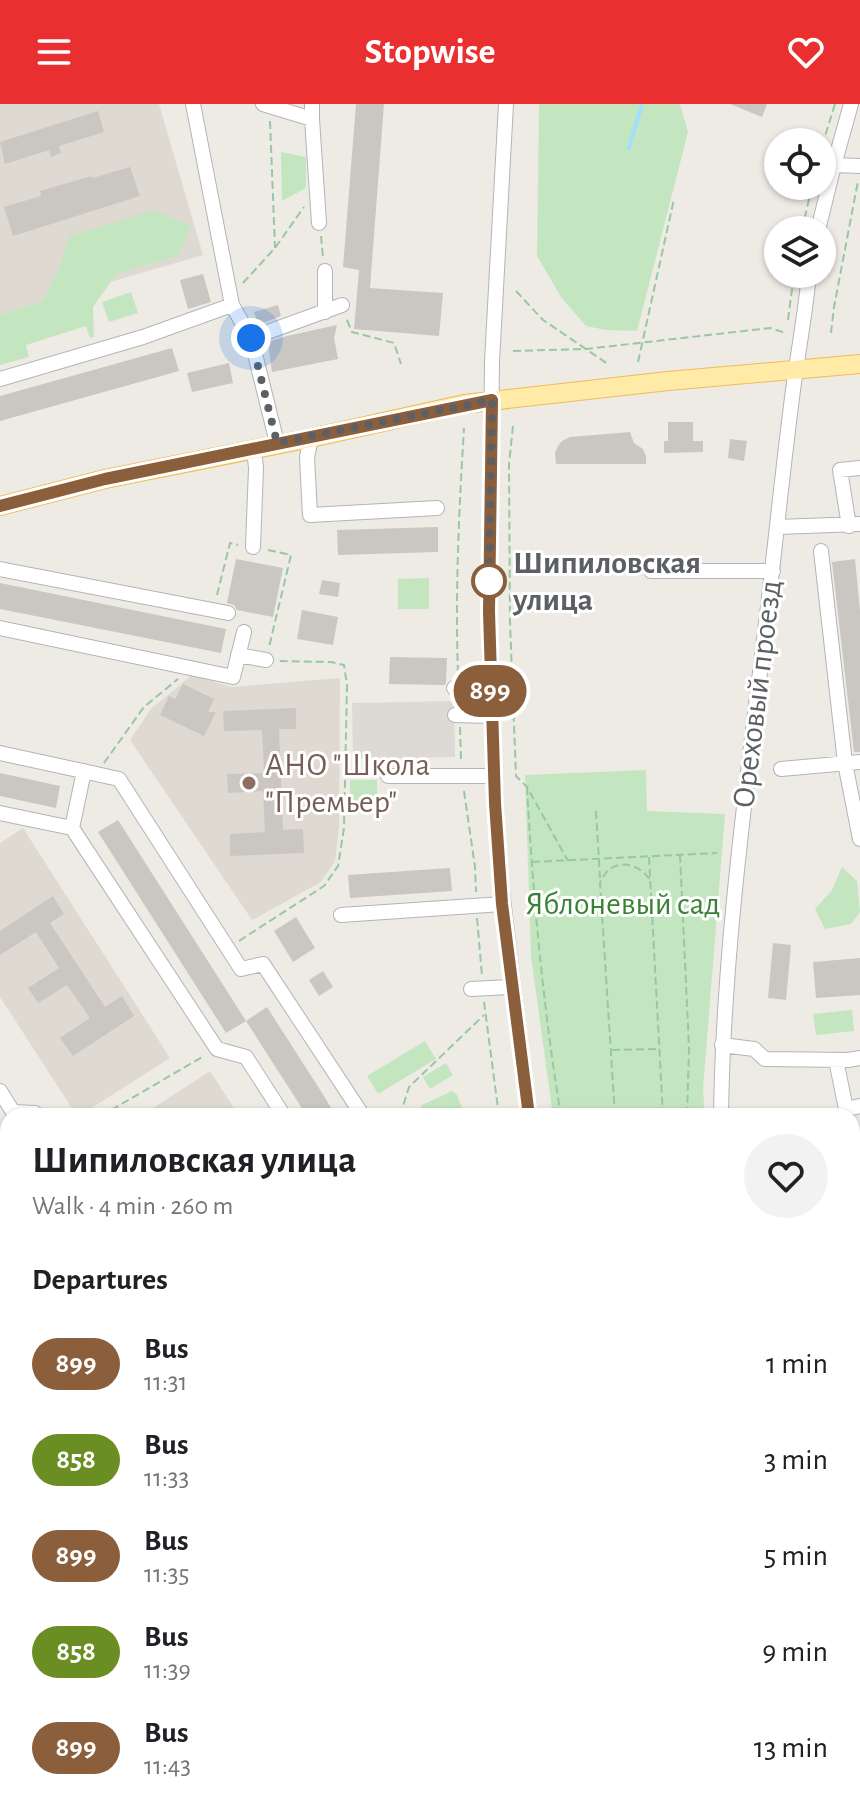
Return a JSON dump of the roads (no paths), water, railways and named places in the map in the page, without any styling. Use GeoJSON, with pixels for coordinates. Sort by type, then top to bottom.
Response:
{"type":"FeatureCollection","features":[{"type":"Feature","properties":{"kind":"main road"},"geometry":{"type":"LineString","coordinates":[[0,506],[105,479],[464,404],[860,364]]}},
{"type":"Feature","properties":{"kind":"street"},"geometry":{"type":"LineString","coordinates":[[193,104],[232,300],[251,338],[277,443]]}},
{"type":"Feature","properties":{"kind":"street"},"geometry":{"type":"LineString","coordinates":[[506,104],[492,362],[490,687],[502,904],[528,1108]]}},
{"type":"Feature","properties":{"kind":"street"},"geometry":{"type":"LineString","coordinates":[[836,145],[851,104]]}},
{"type":"Feature","properties":{"kind":"street"},"geometry":{"type":"LineString","coordinates":[[266,105],[312,111],[319,223]]}},
{"type":"Feature","properties":{"kind":"street"},"geometry":{"type":"LineString","coordinates":[[836,163],[859,173]]}},
{"type":"Feature","properties":{"kind":"street"},"geometry":{"type":"LineString","coordinates":[[325,271],[325,312]]}},
{"type":"Feature","properties":{"kind":"street","name":"Ореховый проезд"},"geometry":{"type":"LineString","coordinates":[[721,1108],[722,1045],[738,852],[808,288]]}},
{"type":"Feature","properties":{"kind":"street"},"geometry":{"type":"LineString","coordinates":[[0,379],[143,337],[232,300]]}},
{"type":"Feature","properties":{"kind":"street"},"geometry":{"type":"LineString","coordinates":[[251,338],[342,305]]}},
{"type":"Feature","properties":{"kind":"street"},"geometry":{"type":"LineString","coordinates":[[311,438],[307,457],[310,515],[437,508]]}},
{"type":"Feature","properties":{"kind":"street"},"geometry":{"type":"LineString","coordinates":[[253,547],[254,449]]}},
{"type":"Feature","properties":{"kind":"street"},"geometry":{"type":"LineString","coordinates":[[777,527],[854,525],[840,470],[860,468]]}},
{"type":"Feature","properties":{"kind":"street"},"geometry":{"type":"LineString","coordinates":[[821,551],[853,763],[860,839]]}},
{"type":"Feature","properties":{"kind":"street"},"geometry":{"type":"LineString","coordinates":[[0,569],[221,612]]}},
{"type":"Feature","properties":{"kind":"street"},"geometry":{"type":"LineString","coordinates":[[651,571],[773,571]]}},
{"type":"Feature","properties":{"kind":"street"},"geometry":{"type":"LineString","coordinates":[[0,628],[233,677],[244,632]]}},
{"type":"Feature","properties":{"kind":"street"},"geometry":{"type":"LineString","coordinates":[[238,655],[266,660]]}},
{"type":"Feature","properties":{"kind":"street"},"geometry":{"type":"LineString","coordinates":[[454,688],[490,687]]}},
{"type":"Feature","properties":{"kind":"street"},"geometry":{"type":"LineString","coordinates":[[455,715],[491,716]]}},
{"type":"Feature","properties":{"kind":"street"},"geometry":{"type":"LineString","coordinates":[[0,753],[119,779],[241,969],[263,964],[358,1108]]}},
{"type":"Feature","properties":{"kind":"street"},"geometry":{"type":"LineString","coordinates":[[781,769],[853,763]]}},
{"type":"Feature","properties":{"kind":"street"},"geometry":{"type":"LineString","coordinates":[[72,828],[91,773]]}},
{"type":"Feature","properties":{"kind":"street"},"geometry":{"type":"LineString","coordinates":[[388,776],[494,776]]}},
{"type":"Feature","properties":{"kind":"street"},"geometry":{"type":"LineString","coordinates":[[0,813],[72,828],[217,1049],[246,1057],[279,1108]]}},
{"type":"Feature","properties":{"kind":"street"},"geometry":{"type":"LineString","coordinates":[[341,915],[502,904]]}},
{"type":"Feature","properties":{"kind":"street"},"geometry":{"type":"LineString","coordinates":[[471,989],[512,987]]}},
{"type":"Feature","properties":{"kind":"street"},"geometry":{"type":"LineString","coordinates":[[722,1045],[754,1049],[765,1059],[860,1058]]}},
{"type":"Feature","properties":{"kind":"street"},"geometry":{"type":"LineString","coordinates":[[836,1060],[850,1108]]}},
{"type":"Feature","properties":{"kind":"waterway"},"geometry":{"type":"LineString","coordinates":[[629,148],[642,104]]}},
{"type":"Feature","properties":{"kind":"place","name":"Шипиловская улица"},"geometry":{"type":"Point","coordinates":[489,581]}},
{"type":"Feature","properties":{"kind":"place","name":"АНО \"Школа \"Премьер\""},"geometry":{"type":"Point","coordinates":[249,783]}},
{"type":"Feature","properties":{"kind":"park label","name":"Яблоневый сад"},"geometry":{"type":"Point","coordinates":[623,904]}}]}
